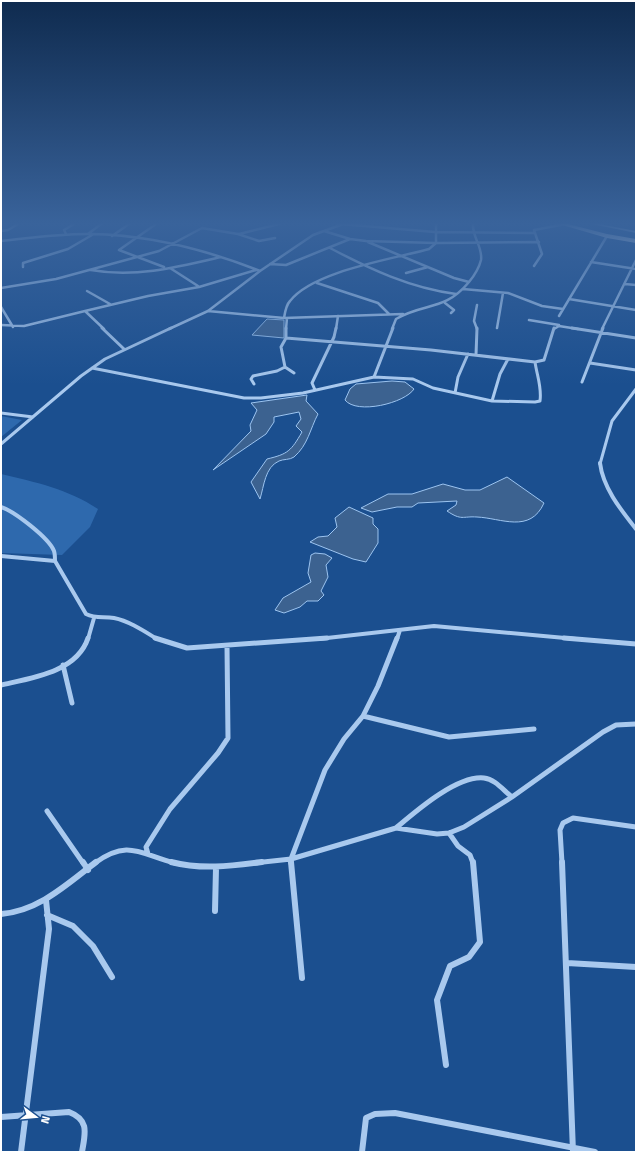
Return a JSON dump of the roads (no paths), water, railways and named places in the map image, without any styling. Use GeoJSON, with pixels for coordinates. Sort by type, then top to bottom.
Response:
{"type":"FeatureCollection","features":[{"type":"Feature","properties":{"kind":"street"},"geometry":{"type":"LineString","coordinates":[[1,288],[61,278]]}},
{"type":"Feature","properties":{"kind":"street"},"geometry":{"type":"LineString","coordinates":[[185,278],[199,287]]}},
{"type":"Feature","properties":{"kind":"street"},"geometry":{"type":"LineString","coordinates":[[1,325],[24,326],[111,304],[199,287],[231,278]]}},
{"type":"Feature","properties":{"kind":"street"},"geometry":{"type":"LineString","coordinates":[[1,444],[92,368],[124,349],[208,311],[248,278]]}},
{"type":"Feature","properties":{"kind":"street"},"geometry":{"type":"LineString","coordinates":[[284,318],[289,301],[299,292],[317,282],[329,278]]}},
{"type":"Feature","properties":{"kind":"street"},"geometry":{"type":"LineString","coordinates":[[392,278],[424,288],[456,294]]}},
{"type":"Feature","properties":{"kind":"street"},"geometry":{"type":"LineString","coordinates":[[454,278],[469,282]]}},
{"type":"Feature","properties":{"kind":"street"},"geometry":{"type":"LineString","coordinates":[[208,311],[284,318],[404,314],[445,303],[463,289],[473,278]]}},
{"type":"Feature","properties":{"kind":"street"},"geometry":{"type":"LineString","coordinates":[[559,316],[582,278]]}},
{"type":"Feature","properties":{"kind":"street"},"geometry":{"type":"LineString","coordinates":[[582,382],[601,332],[628,278]]}},
{"type":"Feature","properties":{"kind":"street"},"geometry":{"type":"LineString","coordinates":[[317,282],[378,304],[389,314]]}},
{"type":"Feature","properties":{"kind":"street"},"geometry":{"type":"LineString","coordinates":[[625,284],[636,285]]}},
{"type":"Feature","properties":{"kind":"street"},"geometry":{"type":"LineString","coordinates":[[463,289],[503,293],[542,306],[563,309]]}},
{"type":"Feature","properties":{"kind":"street"},"geometry":{"type":"LineString","coordinates":[[87,291],[111,304]]}},
{"type":"Feature","properties":{"kind":"street"},"geometry":{"type":"LineString","coordinates":[[498,328],[503,293]]}},
{"type":"Feature","properties":{"kind":"street"},"geometry":{"type":"LineString","coordinates":[[569,300],[636,310]]}},
{"type":"Feature","properties":{"kind":"street"},"geometry":{"type":"LineString","coordinates":[[445,303],[454,310],[452,314]]}},
{"type":"Feature","properties":{"kind":"street"},"geometry":{"type":"LineString","coordinates":[[476,355],[478,328],[474,321],[477,305]]}},
{"type":"Feature","properties":{"kind":"street"},"geometry":{"type":"LineString","coordinates":[[1,307],[13,326]]}},
{"type":"Feature","properties":{"kind":"street"},"geometry":{"type":"LineString","coordinates":[[85,311],[124,349]]}},
{"type":"Feature","properties":{"kind":"street"},"geometry":{"type":"LineString","coordinates":[[374,377],[396,319],[404,314]]}},
{"type":"Feature","properties":{"kind":"street"},"geometry":{"type":"LineString","coordinates":[[315,390],[312,383],[332,341],[339,322],[338,316]]}},
{"type":"Feature","properties":{"kind":"street"},"geometry":{"type":"LineString","coordinates":[[287,318],[286,338],[281,347],[286,367],[294,374]]}},
{"type":"Feature","properties":{"kind":"street"},"geometry":{"type":"LineString","coordinates":[[529,320],[636,338]]}},
{"type":"Feature","properties":{"kind":"street"},"geometry":{"type":"LineString","coordinates":[[286,338],[468,354],[534,362],[544,360],[554,328],[559,326]]}},
{"type":"Feature","properties":{"kind":"street"},"geometry":{"type":"LineString","coordinates":[[455,393],[458,377],[468,354]]}},
{"type":"Feature","properties":{"kind":"street"},"geometry":{"type":"LineString","coordinates":[[492,401],[500,374],[508,359]]}},
{"type":"Feature","properties":{"kind":"street"},"geometry":{"type":"LineString","coordinates":[[92,368],[244,398],[262,398],[315,390],[374,377],[413,379],[433,388],[492,401],[540,401],[542,389],[537,380],[534,362]]}},
{"type":"Feature","properties":{"kind":"street"},"geometry":{"type":"LineString","coordinates":[[590,362],[636,370]]}},
{"type":"Feature","properties":{"kind":"street"},"geometry":{"type":"LineString","coordinates":[[254,384],[251,379],[253,376],[278,371],[286,367]]}},
{"type":"Feature","properties":{"kind":"street"},"geometry":{"type":"LineString","coordinates":[[636,388],[612,421],[600,464],[604,479],[619,507],[636,529]]}},
{"type":"Feature","properties":{"kind":"street"},"geometry":{"type":"LineString","coordinates":[[1,413],[33,417]]}},
{"type":"Feature","properties":{"kind":"street"},"geometry":{"type":"LineString","coordinates":[[1,507],[8,509],[40,534],[54,551],[55,561],[86,614],[94,618],[113,618],[124,621],[160,640],[179,647],[228,646],[434,626],[636,644]]}},
{"type":"Feature","properties":{"kind":"street"},"geometry":{"type":"LineString","coordinates":[[1,556],[55,561]]}},
{"type":"Feature","properties":{"kind":"street"},"geometry":{"type":"LineString","coordinates":[[1,685],[48,672],[79,655],[86,642],[94,618]]}},
{"type":"Feature","properties":{"kind":"street"},"geometry":{"type":"LineString","coordinates":[[302,978],[291,859],[325,770],[344,739],[363,716],[378,686],[400,630]]}},
{"type":"Feature","properties":{"kind":"street"},"geometry":{"type":"LineString","coordinates":[[148,854],[146,847],[154,830],[198,775],[222,751],[228,738],[228,646]]}},
{"type":"Feature","properties":{"kind":"street"},"geometry":{"type":"LineString","coordinates":[[63,665],[72,703]]}},
{"type":"Feature","properties":{"kind":"street"},"geometry":{"type":"LineString","coordinates":[[363,716],[449,737],[534,730]]}},
{"type":"Feature","properties":{"kind":"street"},"geometry":{"type":"LineString","coordinates":[[1,914],[13,913],[46,900],[109,853],[123,849],[148,854],[154,858],[185,866],[216,868],[291,859],[396,828],[437,834],[449,833],[464,827],[512,797],[603,732],[616,725],[636,724]]}},
{"type":"Feature","properties":{"kind":"street"},"geometry":{"type":"LineString","coordinates":[[396,828],[418,808],[457,786],[478,777],[487,779],[512,797]]}},
{"type":"Feature","properties":{"kind":"street"},"geometry":{"type":"LineString","coordinates":[[47,811],[88,870]]}},
{"type":"Feature","properties":{"kind":"street"},"geometry":{"type":"LineString","coordinates":[[573,1150],[567,963],[560,830],[563,823],[573,818],[636,827]]}},
{"type":"Feature","properties":{"kind":"street"},"geometry":{"type":"LineString","coordinates":[[446,1065],[437,1000],[450,966],[469,957],[480,942],[473,862],[470,855],[458,846],[449,833]]}},
{"type":"Feature","properties":{"kind":"street"},"geometry":{"type":"LineString","coordinates":[[215,911],[216,868]]}},
{"type":"Feature","properties":{"kind":"street"},"geometry":{"type":"LineString","coordinates":[[21,1152],[49,929],[46,900]]}},
{"type":"Feature","properties":{"kind":"street"},"geometry":{"type":"LineString","coordinates":[[47,914],[73,926],[92,946],[112,976]]}},
{"type":"Feature","properties":{"kind":"street"},"geometry":{"type":"LineString","coordinates":[[567,963],[636,967]]}},
{"type":"Feature","properties":{"kind":"street"},"geometry":{"type":"LineString","coordinates":[[1,1117],[69,1112],[77,1114],[83,1120],[84,1128],[82,1152]]}},
{"type":"Feature","properties":{"kind":"street"},"geometry":{"type":"LineString","coordinates":[[362,1152],[366,1118],[374,1114],[395,1113],[503,1133],[573,1150],[595,1152]]}}]}
